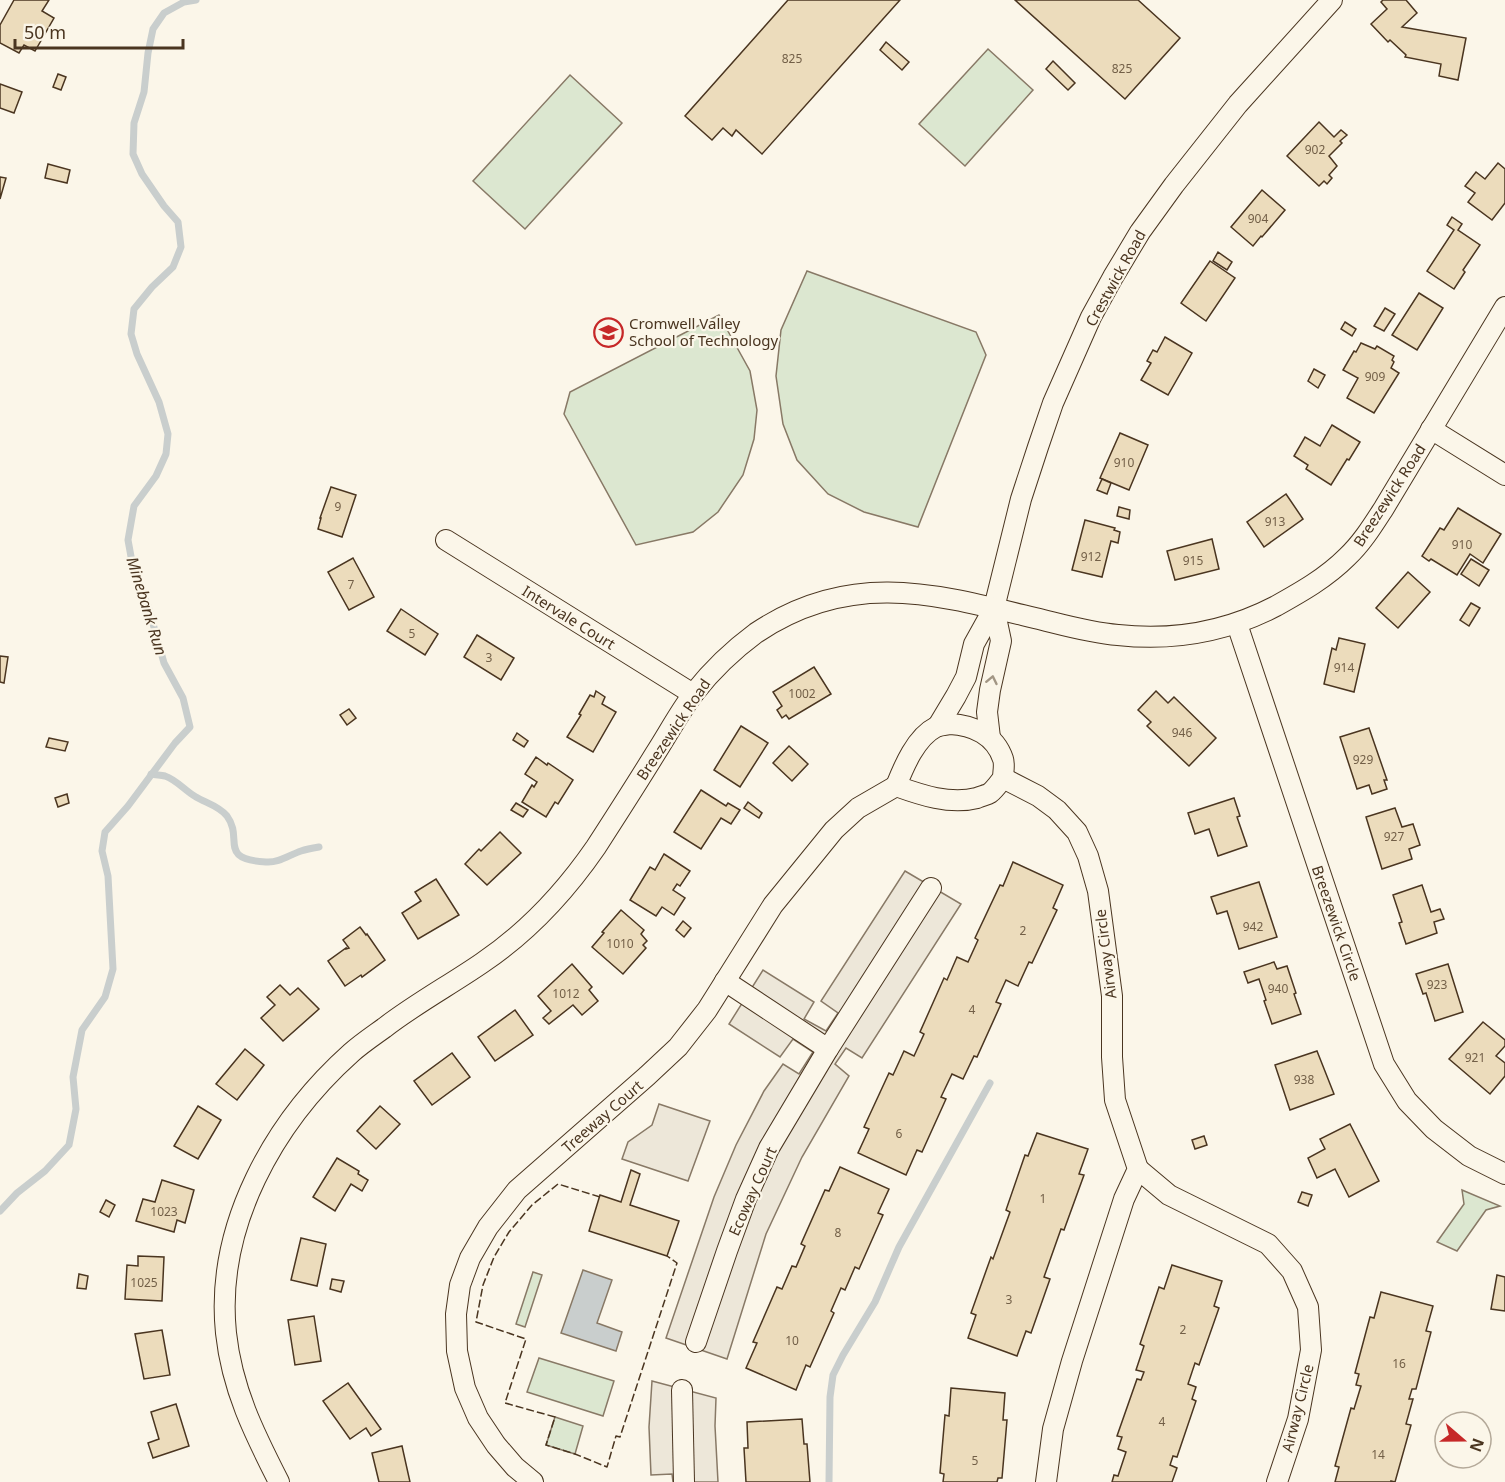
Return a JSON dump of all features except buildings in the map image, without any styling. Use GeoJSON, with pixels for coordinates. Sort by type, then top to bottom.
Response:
{"type":"FeatureCollection","features":[{"type":"Feature","properties":{"kind":"street","name":"Crestwick Road"},"geometry":{"type":"LineString","coordinates":[[938,726],[966,677],[974,644],[994,608],[1021,499],[1046,425],[1082,339],[1113,277],[1140,232],[1207,142],[1238,104],[1332,0]]}},
{"type":"Feature","properties":{"kind":"street","name":"Breezewick Road"},"geometry":{"type":"LineString","coordinates":[[279,1482],[251,1426],[240,1398],[226,1334],[227,1269],[236,1232],[260,1169],[278,1138],[302,1105],[352,1052],[386,1026],[513,940],[560,895],[596,847],[693,694],[713,670],[757,633],[786,616],[816,602],[849,594],[888,592],[922,594],[994,608],[1092,632],[1146,637],[1172,637],[1206,632],[1237,624],[1270,609],[1302,592],[1327,574],[1347,557],[1368,533],[1505,306]]}},
{"type":"Feature","properties":{"kind":"street"},"geometry":{"type":"LineString","coordinates":[[1431,429],[1505,475]]}},
{"type":"Feature","properties":{"kind":"street","name":"Intervale Court"},"geometry":{"type":"LineString","coordinates":[[446,540],[693,694]]}},
{"type":"Feature","properties":{"kind":"street","name":"Crestwick Road"},"geometry":{"type":"LineString","coordinates":[[990,738],[987,712],[1001,641],[994,608]]}},
{"type":"Feature","properties":{"kind":"street","name":"Breezewick Circle"},"geometry":{"type":"LineString","coordinates":[[1237,624],[1384,1064],[1407,1101],[1434,1129],[1469,1156],[1505,1174]]}},
{"type":"Feature","properties":{"kind":"street"},"geometry":{"type":"LineString","coordinates":[[964,725],[977,729],[990,738],[1004,760],[1003,778],[989,794],[970,800],[949,800],[896,786],[914,749],[925,734],[938,726],[964,725]]}},
{"type":"Feature","properties":{"kind":"street","name":"Airway Circle"},"geometry":{"type":"LineString","coordinates":[[1003,778],[1038,795],[1057,810],[1077,832],[1088,856],[1098,891],[1112,996],[1115,1100],[1138,1169],[1169,1195],[1268,1245],[1292,1270],[1308,1307],[1311,1350],[1298,1419],[1277,1482]]}},
{"type":"Feature","properties":{"kind":"street","name":"Treeway Court"},"geometry":{"type":"LineString","coordinates":[[533,1482],[515,1467],[496,1445],[478,1418],[465,1388],[457,1351],[456,1314],[459,1285],[470,1258],[488,1227],[517,1191],[678,1047],[707,1010],[773,906],[834,830],[858,808],[896,786]]}},
{"type":"Feature","properties":{"kind":"street","name":"Ecoway Court"},"geometry":{"type":"LineString","coordinates":[[696,1342],[726,1251],[769,1149],[828,1049],[931,888]]}},
{"type":"Feature","properties":{"kind":"street"},"geometry":{"type":"LineString","coordinates":[[725,981],[828,1049]]}},
{"type":"Feature","properties":{"kind":"street"},"geometry":{"type":"LineString","coordinates":[[1046,1482],[1053,1429],[1072,1361],[1124,1199],[1138,1169]]}},
{"type":"Feature","properties":{"kind":"street"},"geometry":{"type":"LineString","coordinates":[[682,1390],[684,1482]]}},
{"type":"Feature","properties":{"kind":"green space"},"geometry":{"type":"Polygon","coordinates":[[[988,49],[1033,90],[965,166],[919,124],[988,49]]]}},
{"type":"Feature","properties":{"kind":"green space"},"geometry":{"type":"Polygon","coordinates":[[[570,75],[622,123],[525,229],[473,181],[570,75]]]}},
{"type":"Feature","properties":{"kind":"green space"},"geometry":{"type":"Polygon","coordinates":[[[807,271],[976,332],[986,355],[918,527],[864,512],[828,494],[797,460],[783,424],[776,376],[781,330],[807,271]]]}},
{"type":"Feature","properties":{"kind":"green space"},"geometry":{"type":"Polygon","coordinates":[[[719,315],[750,371],[757,410],[754,439],[743,475],[718,512],[693,532],[636,545],[564,414],[570,392],[719,315]]]}},
{"type":"Feature","properties":{"kind":"green space"},"geometry":{"type":"Polygon","coordinates":[[[1462,1190],[1500,1206],[1486,1210],[1457,1251],[1437,1242],[1464,1204],[1462,1190]]]}},
{"type":"Feature","properties":{"kind":"green space"},"geometry":{"type":"Polygon","coordinates":[[[533,1272],[542,1275],[525,1327],[516,1324],[533,1272]]]}},
{"type":"Feature","properties":{"kind":"green space"},"geometry":{"type":"Polygon","coordinates":[[[539,1358],[614,1381],[603,1416],[527,1392],[539,1358]]]}},
{"type":"Feature","properties":{"kind":"green space"},"geometry":{"type":"Polygon","coordinates":[[[555,1417],[583,1426],[575,1454],[546,1445],[555,1417]]]}},
{"type":"Feature","properties":{"kind":"shaded area"},"geometry":{"type":"Polygon","coordinates":[[[905,871],[961,904],[862,1058],[846,1048],[835,1064],[849,1076],[802,1157],[766,1234],[727,1359],[666,1338],[714,1197],[736,1145],[764,1091],[783,1064],[799,1074],[813,1052],[793,1039],[780,1057],[729,1024],[763,970],[814,1002],[804,1019],[826,1031],[838,1013],[821,1001],[905,871]]]}},
{"type":"Feature","properties":{"kind":"shaded area"},"geometry":{"type":"Polygon","coordinates":[[[659,1104],[710,1121],[688,1181],[622,1159],[628,1142],[652,1125],[659,1104]]]}},
{"type":"Feature","properties":{"kind":"shaded area"},"geometry":{"type":"Polygon","coordinates":[[[583,1270],[612,1280],[597,1323],[622,1332],[616,1351],[561,1333],[583,1270]]]}},
{"type":"Feature","properties":{"kind":"shaded area"},"geometry":{"type":"Polygon","coordinates":[[[652,1381],[716,1398],[718,1482],[673,1482],[672,1474],[651,1475],[649,1427],[652,1381]]]}},
{"type":"Feature","properties":{"kind":"waterway","name":"Minebank Run"},"geometry":{"type":"LineString","coordinates":[[0,1211],[17,1193],[45,1171],[69,1145],[76,1109],[73,1077],[82,1030],[105,997],[113,969],[108,876],[102,851],[105,832],[190,727],[183,698],[164,663],[148,606],[134,573],[128,540],[134,506],[156,476],[166,454],[168,434],[159,402],[137,354],[131,334],[134,309],[173,267],[181,247],[178,222],[142,174],[133,154],[134,123],[144,92],[153,29],[164,13],[184,2],[196,0]]}},
{"type":"Feature","properties":{"kind":"waterway"},"geometry":{"type":"LineString","coordinates":[[151,774],[169,778],[192,795],[224,813],[232,824],[234,846],[242,857],[271,862],[303,850],[319,847]]}},
{"type":"Feature","properties":{"kind":"waterway"},"geometry":{"type":"LineString","coordinates":[[829,1482],[830,1397],[833,1375],[875,1302],[899,1247],[990,1083]]}},
{"type":"Feature","properties":{"kind":"fence"},"geometry":{"type":"LineString","coordinates":[[600,1197],[558,1184],[532,1205],[509,1232],[494,1257],[483,1285],[476,1322],[526,1339],[505,1403],[555,1417],[546,1445],[607,1467],[616,1436],[620,1437],[677,1263],[667,1256]]}},
{"type":"Feature","properties":{"kind":"place","name":"Cromwell Valley School of Technology"},"geometry":{"type":"Point","coordinates":[608,332]}}]}
